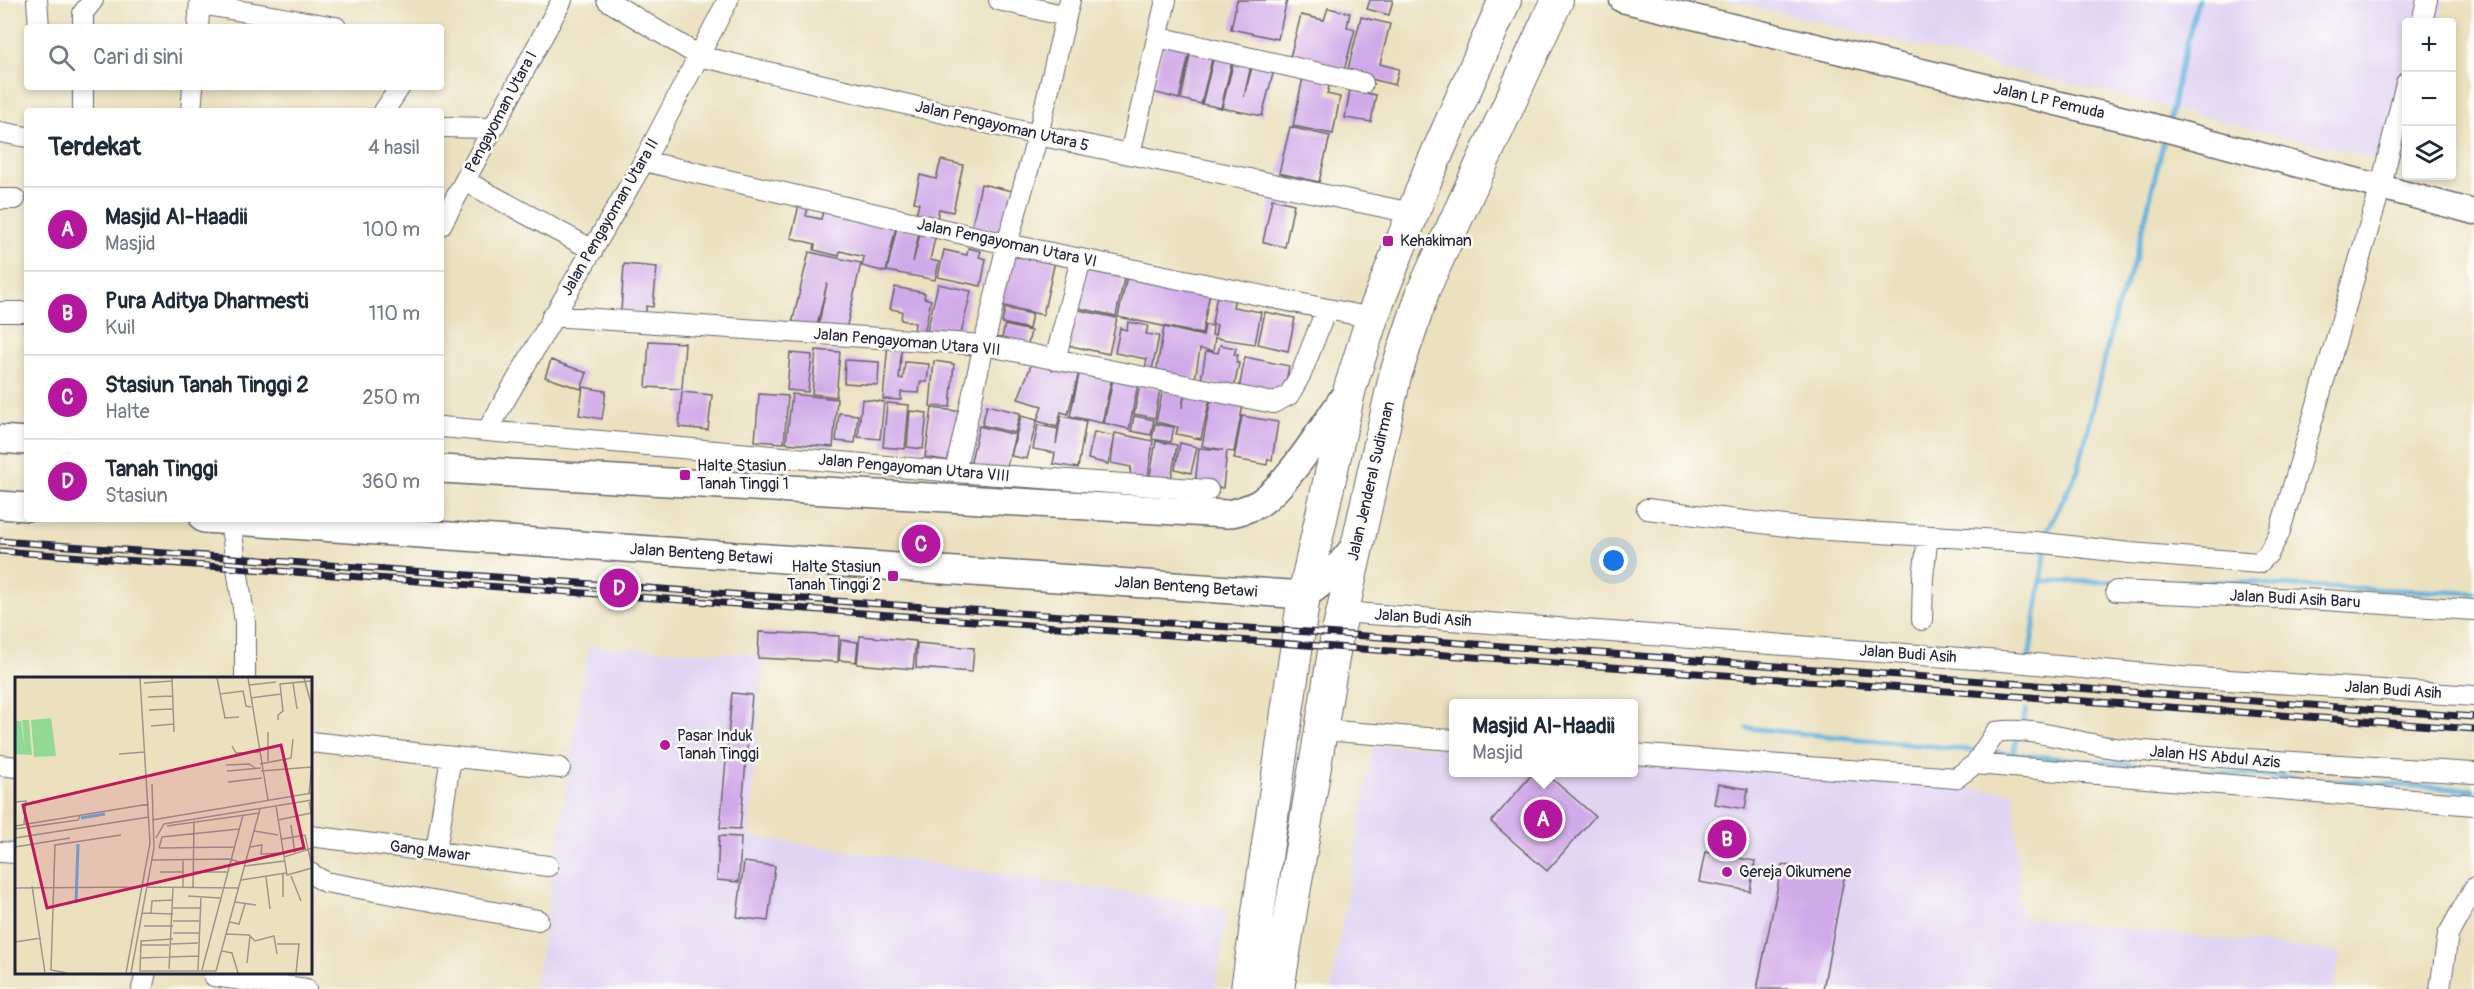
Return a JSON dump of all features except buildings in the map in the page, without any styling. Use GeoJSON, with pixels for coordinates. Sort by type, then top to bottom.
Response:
{"type":"FeatureCollection","features":[{"type":"Feature","properties":{"kind":"main road"},"geometry":{"type":"LineString","coordinates":[[1246,989],[1304,595],[1350,388],[1372,318],[1412,213],[1505,0]]}},
{"type":"Feature","properties":{"kind":"main road","name":"Jalan Jenderal Sudirman"},"geometry":{"type":"LineString","coordinates":[[1278,989],[1342,612],[1395,376],[1424,289],[1557,0]]}},
{"type":"Feature","properties":{"kind":"main road"},"geometry":{"type":"LineString","coordinates":[[444,469],[1227,514],[1252,507],[1276,489],[1350,388]]}},
{"type":"Feature","properties":{"kind":"main road"},"geometry":{"type":"LineString","coordinates":[[1343,420],[1383,429]]}},
{"type":"Feature","properties":{"kind":"main road"},"geometry":{"type":"LineString","coordinates":[[0,439],[24,441]]}},
{"type":"Feature","properties":{"kind":"main road"},"geometry":{"type":"LineString","coordinates":[[0,505],[24,507]]}},
{"type":"Feature","properties":{"kind":"main road","name":"Jalan Benteng Betawi"},"geometry":{"type":"LineString","coordinates":[[246,522],[1304,595]]}},
{"type":"Feature","properties":{"kind":"main road"},"geometry":{"type":"LineString","coordinates":[[1304,595],[1319,586],[1337,569],[1357,544]]}},
{"type":"Feature","properties":{"kind":"street"},"geometry":{"type":"LineString","coordinates":[[37,0],[39,24]]}},
{"type":"Feature","properties":{"kind":"street"},"geometry":{"type":"LineString","coordinates":[[83,24],[83,13],[93,0]]}},
{"type":"Feature","properties":{"kind":"street","name":"Pengayoman Utara I"},"geometry":{"type":"LineString","coordinates":[[444,220],[562,0]]}},
{"type":"Feature","properties":{"kind":"street","name":"Jalan Pengayoman Utara 5"},"geometry":{"type":"LineString","coordinates":[[607,0],[699,56],[1038,135],[1412,213]]}},
{"type":"Feature","properties":{"kind":"street","name":"Jalan Pengayoman Utara II"},"geometry":{"type":"LineString","coordinates":[[487,431],[644,161],[728,0]]}},
{"type":"Feature","properties":{"kind":"street"},"geometry":{"type":"LineString","coordinates":[[955,472],[1007,244],[1038,135],[1068,8],[999,0]]}},
{"type":"Feature","properties":{"kind":"street"},"geometry":{"type":"LineString","coordinates":[[1130,154],[1167,0]]}},
{"type":"Feature","properties":{"kind":"street","name":"Jalan LP Pemuda"},"geometry":{"type":"LineString","coordinates":[[1622,0],[2153,126],[2474,212]]}},
{"type":"Feature","properties":{"kind":"street"},"geometry":{"type":"LineString","coordinates":[[2423,18],[2427,0]]}},
{"type":"Feature","properties":{"kind":"street"},"geometry":{"type":"LineString","coordinates":[[198,24],[200,2],[320,24]]}},
{"type":"Feature","properties":{"kind":"street"},"geometry":{"type":"LineString","coordinates":[[1158,37],[1364,83]]}},
{"type":"Feature","properties":{"kind":"street"},"geometry":{"type":"LineString","coordinates":[[83,90],[83,108]]}},
{"type":"Feature","properties":{"kind":"street"},"geometry":{"type":"LineString","coordinates":[[190,108],[193,90]]}},
{"type":"Feature","properties":{"kind":"street"},"geometry":{"type":"LineString","coordinates":[[386,108],[398,90]]}},
{"type":"Feature","properties":{"kind":"street"},"geometry":{"type":"LineString","coordinates":[[1647,509],[1810,529],[2036,542],[2238,563],[2259,563],[2268,554],[2279,534],[2381,186],[2402,99]]}},
{"type":"Feature","properties":{"kind":"street"},"geometry":{"type":"LineString","coordinates":[[444,127],[492,128]]}},
{"type":"Feature","properties":{"kind":"street"},"geometry":{"type":"LineString","coordinates":[[0,132],[24,136]]}},
{"type":"Feature","properties":{"kind":"street","name":"Jalan Pengayoman Utara VI"},"geometry":{"type":"LineString","coordinates":[[644,161],[1007,244],[1372,318]]}},
{"type":"Feature","properties":{"kind":"street"},"geometry":{"type":"LineString","coordinates":[[465,181],[593,250]]}},
{"type":"Feature","properties":{"kind":"street"},"geometry":{"type":"LineString","coordinates":[[1055,360],[1081,259]]}},
{"type":"Feature","properties":{"kind":"street","name":"Jalan Pengayoman Utara VII"},"geometry":{"type":"LineString","coordinates":[[552,316],[984,345],[1273,403],[1289,395],[1301,374],[1326,310]]}},
{"type":"Feature","properties":{"kind":"street"},"geometry":{"type":"LineString","coordinates":[[0,312],[24,312]]}},
{"type":"Feature","properties":{"kind":"street","name":"Jalan Pengayoman Utara VIII"},"geometry":{"type":"LineString","coordinates":[[444,428],[955,472],[1208,490]]}},
{"type":"Feature","properties":{"kind":"street"},"geometry":{"type":"LineString","coordinates":[[218,522],[245,622],[245,677]]}},
{"type":"Feature","properties":{"kind":"street"},"geometry":{"type":"LineString","coordinates":[[1922,620],[1928,536]]}},
{"type":"Feature","properties":{"kind":"street","name":"Jalan Budi Asih Baru"},"geometry":{"type":"LineString","coordinates":[[2116,591],[2324,600],[2474,610]]}},
{"type":"Feature","properties":{"kind":"street","name":"Jalan Budi Asih"},"geometry":{"type":"LineString","coordinates":[[1342,612],[2014,662],[2182,677],[2474,696]]}},
{"type":"Feature","properties":{"kind":"street"},"geometry":{"type":"LineString","coordinates":[[1322,730],[1449,740]]}},
{"type":"Feature","properties":{"kind":"street","name":"Jalan HS Abdul Azis"},"geometry":{"type":"LineString","coordinates":[[1979,758],[1996,732],[2044,734],[2076,743],[2121,751],[2278,763],[2474,773]]}},
{"type":"Feature","properties":{"kind":"street"},"geometry":{"type":"LineString","coordinates":[[312,742],[560,768]]}},
{"type":"Feature","properties":{"kind":"street"},"geometry":{"type":"LineString","coordinates":[[2071,771],[2076,743]]}},
{"type":"Feature","properties":{"kind":"street"},"geometry":{"type":"LineString","coordinates":[[2119,774],[2121,751]]}},
{"type":"Feature","properties":{"kind":"street"},"geometry":{"type":"LineString","coordinates":[[1638,753],[1956,778],[1979,758],[2071,771],[2474,805]]}},
{"type":"Feature","properties":{"kind":"street"},"geometry":{"type":"LineString","coordinates":[[436,851],[451,757]]}},
{"type":"Feature","properties":{"kind":"street"},"geometry":{"type":"LineString","coordinates":[[2242,785],[2246,760]]}},
{"type":"Feature","properties":{"kind":"street"},"geometry":{"type":"LineString","coordinates":[[2274,787],[2278,763]]}},
{"type":"Feature","properties":{"kind":"street"},"geometry":{"type":"LineString","coordinates":[[0,765],[15,767]]}},
{"type":"Feature","properties":{"kind":"street","name":"Gang Mawar"},"geometry":{"type":"LineString","coordinates":[[312,836],[548,866]]}},
{"type":"Feature","properties":{"kind":"street"},"geometry":{"type":"LineString","coordinates":[[0,852],[15,853]]}},
{"type":"Feature","properties":{"kind":"street"},"geometry":{"type":"LineString","coordinates":[[312,874],[325,882],[538,920]]}},
{"type":"Feature","properties":{"kind":"street"},"geometry":{"type":"LineString","coordinates":[[2440,989],[2448,934],[2474,888]]}},
{"type":"Feature","properties":{"kind":"street"},"geometry":{"type":"LineString","coordinates":[[142,989],[146,974]]}},
{"type":"Feature","properties":{"kind":"street"},"geometry":{"type":"LineString","coordinates":[[213,979],[306,989]]}},
{"type":"Feature","properties":{"kind":"shaded area"},"geometry":{"type":"Polygon","coordinates":[[[1727,0],[2445,0],[2440,18],[2402,18],[2402,165],[1727,0]]]}},
{"type":"Feature","properties":{"kind":"shaded area","name":"Pasar Induk Tanah Tinggi"},"geometry":{"type":"Polygon","coordinates":[[[588,646],[764,655],[749,836],[1227,908],[1216,989],[532,989],[539,966],[588,646]]]}},
{"type":"Feature","properties":{"kind":"shaded area"},"geometry":{"type":"Polygon","coordinates":[[[1373,746],[1449,747],[1449,777],[1638,777],[1638,759],[2014,792],[2021,917],[2341,952],[2334,989],[1331,989],[1373,746]]]}},
{"type":"Feature","properties":{"kind":"waterway"},"geometry":{"type":"LineString","coordinates":[[2169,123],[2198,0]]}},
{"type":"Feature","properties":{"kind":"waterway"},"geometry":{"type":"LineString","coordinates":[[2046,539],[2047,531],[2078,470],[2116,311],[2136,257],[2165,135]]}},
{"type":"Feature","properties":{"kind":"waterway"},"geometry":{"type":"LineString","coordinates":[[2029,659],[2046,548]]}},
{"type":"Feature","properties":{"kind":"waterway"},"geometry":{"type":"LineString","coordinates":[[2042,581],[2118,582]]}},
{"type":"Feature","properties":{"kind":"waterway"},"geometry":{"type":"LineString","coordinates":[[2134,582],[2253,582],[2273,585],[2474,593]]}},
{"type":"Feature","properties":{"kind":"waterway"},"geometry":{"type":"LineString","coordinates":[[2021,727],[2026,710]]}},
{"type":"Feature","properties":{"kind":"waterway"},"geometry":{"type":"LineString","coordinates":[[1747,728],[1979,751]]}},
{"type":"Feature","properties":{"kind":"waterway"},"geometry":{"type":"LineString","coordinates":[[2013,754],[2018,735]]}},
{"type":"Feature","properties":{"kind":"waterway"},"geometry":{"type":"LineString","coordinates":[[1988,752],[2235,774],[2474,790]]}},
{"type":"Feature","properties":{"kind":"railway"},"geometry":{"type":"LineString","coordinates":[[0,541],[744,595],[1338,634],[2474,717]]}},
{"type":"Feature","properties":{"kind":"railway"},"geometry":{"type":"LineString","coordinates":[[0,551],[2474,729]]}},
{"type":"Feature","properties":{"kind":"place","name":"Kehakiman"},"geometry":{"type":"Point","coordinates":[1388,241]}},
{"type":"Feature","properties":{"kind":"place","name":"Halte Stasiun Tanah Tinggi 1"},"geometry":{"type":"Point","coordinates":[685,475]}},
{"type":"Feature","properties":{"kind":"place","name":"Stasiun Tanah Tinggi 2"},"geometry":{"type":"Point","coordinates":[921,544]}},
{"type":"Feature","properties":{"kind":"place","name":"Halte Stasiun Tanah Tinggi 2"},"geometry":{"type":"Point","coordinates":[893,576]}},
{"type":"Feature","properties":{"kind":"place","name":"Tanah Tinggi"},"geometry":{"type":"Point","coordinates":[619,588]}},
{"type":"Feature","properties":{"kind":"place","name":"Pasar Induk Tanah Tinggi"},"geometry":{"type":"Point","coordinates":[665,745]}},
{"type":"Feature","properties":{"kind":"place","name":"Masjid Al-Haadii"},"geometry":{"type":"Point","coordinates":[1543,819]}},
{"type":"Feature","properties":{"kind":"place","name":"Pura Aditya Dharmesti"},"geometry":{"type":"Point","coordinates":[1727,839]}},
{"type":"Feature","properties":{"kind":"place","name":"Gereja Oikumene"},"geometry":{"type":"Point","coordinates":[1727,872]}}]}
